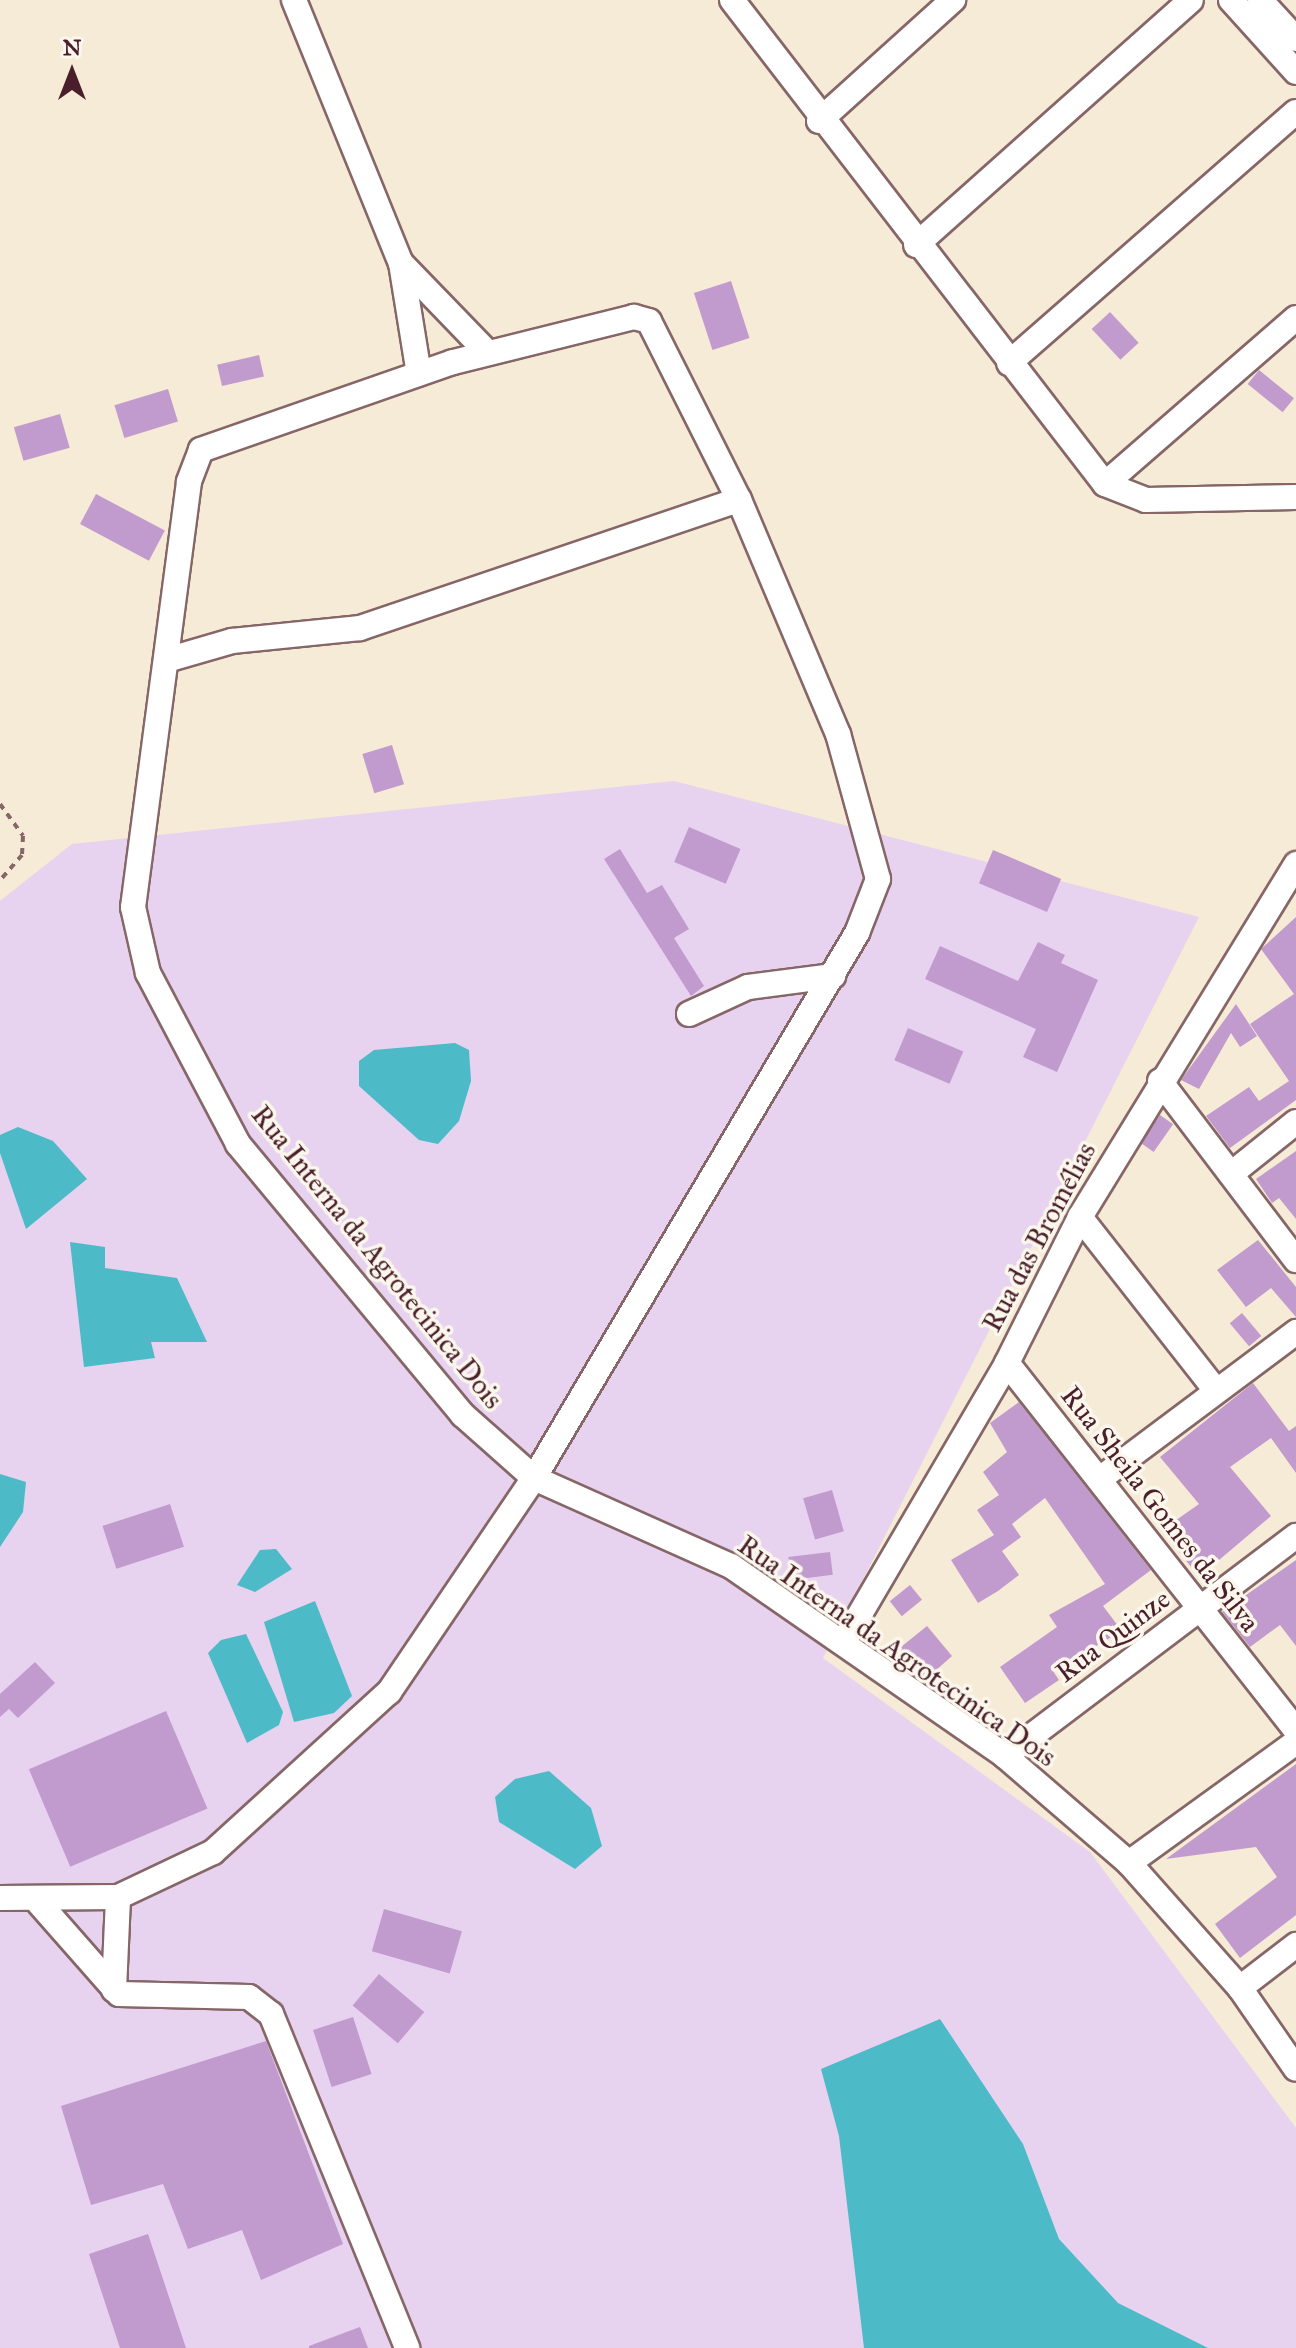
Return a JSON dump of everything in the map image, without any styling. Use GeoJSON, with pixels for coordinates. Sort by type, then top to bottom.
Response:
{"type":"FeatureCollection","features":[{"type":"Feature","properties":{"kind":"street"},"geometry":{"type":"LineString","coordinates":[[0,1898],[39,1903],[118,1897],[213,1852],[367,1716],[534,1478],[833,976],[878,879],[838,734],[739,500],[649,321],[616,318],[419,374],[401,263],[294,0]]}},
{"type":"Feature","properties":{"kind":"street"},"geometry":{"type":"LineString","coordinates":[[732,0],[819,121],[1105,484],[1146,500],[1296,497]]}},
{"type":"Feature","properties":{"kind":"street"},"geometry":{"type":"LineString","coordinates":[[819,121],[953,0]]}},
{"type":"Feature","properties":{"kind":"street"},"geometry":{"type":"LineString","coordinates":[[916,245],[1191,0]]}},
{"type":"Feature","properties":{"kind":"street"},"geometry":{"type":"LineString","coordinates":[[1231,0],[1296,72]]}},
{"type":"Feature","properties":{"kind":"street"},"geometry":{"type":"LineString","coordinates":[[1260,0],[1296,39]]}},
{"type":"Feature","properties":{"kind":"street"},"geometry":{"type":"LineString","coordinates":[[1009,363],[1296,112]]}},
{"type":"Feature","properties":{"kind":"street"},"geometry":{"type":"LineString","coordinates":[[401,263],[488,353]]}},
{"type":"Feature","properties":{"kind":"street"},"geometry":{"type":"LineString","coordinates":[[1105,484],[1296,318]]}},
{"type":"Feature","properties":{"kind":"street","name":"Rua Interna da Agrotecinica Dois"},"geometry":{"type":"LineString","coordinates":[[419,374],[201,450],[189,482],[170,659],[133,907],[148,973],[238,1144],[463,1415],[534,1478],[731,1566],[1005,1756],[1129,1863],[1240,1988],[1296,2069]]}},
{"type":"Feature","properties":{"kind":"street"},"geometry":{"type":"LineString","coordinates":[[170,659],[232,641],[360,628],[739,500]]}},
{"type":"Feature","properties":{"kind":"street","name":"Rua das Bromélias"},"geometry":{"type":"LineString","coordinates":[[843,1643],[1007,1363],[1080,1217],[1160,1081],[1296,864]]}},
{"type":"Feature","properties":{"kind":"street"},"geometry":{"type":"LineString","coordinates":[[689,1014],[748,987],[833,976]]}},
{"type":"Feature","properties":{"kind":"street"},"geometry":{"type":"LineString","coordinates":[[1160,1081],[1296,1260]]}},
{"type":"Feature","properties":{"kind":"street"},"geometry":{"type":"LineString","coordinates":[[1231,1174],[1296,1122]]}},
{"type":"Feature","properties":{"kind":"street"},"geometry":{"type":"LineString","coordinates":[[1080,1217],[1215,1389]]}},
{"type":"Feature","properties":{"kind":"street"},"geometry":{"type":"LineString","coordinates":[[1101,1478],[1215,1389],[1296,1332]]}},
{"type":"Feature","properties":{"kind":"street","name":"Rua Sheila Gomes da Silva"},"geometry":{"type":"LineString","coordinates":[[1007,1363],[1101,1478],[1199,1609],[1296,1730]]}},
{"type":"Feature","properties":{"kind":"street","name":"Rua Quinze"},"geometry":{"type":"LineString","coordinates":[[1005,1756],[1296,1536]]}},
{"type":"Feature","properties":{"kind":"street"},"geometry":{"type":"LineString","coordinates":[[1129,1863],[1296,1742]]}},
{"type":"Feature","properties":{"kind":"street"},"geometry":{"type":"LineString","coordinates":[[114,1990],[118,1897]]}},
{"type":"Feature","properties":{"kind":"street"},"geometry":{"type":"LineString","coordinates":[[39,1903],[114,1990],[249,1997],[271,2014],[407,2348]]}},
{"type":"Feature","properties":{"kind":"street"},"geometry":{"type":"LineString","coordinates":[[1240,1988],[1296,1945]]}},
{"type":"Feature","properties":{"kind":"path"},"geometry":{"type":"LineString","coordinates":[[0,804],[23,836],[22,855],[0,880]]}},
{"type":"Feature","properties":{"kind":"shaded area"},"geometry":{"type":"Polygon","coordinates":[[[674,781],[1199,917],[823,1658],[1090,1852],[1296,2128],[1296,2348],[0,2348],[0,901],[72,844],[674,781]]]}},
{"type":"Feature","properties":{"kind":"water"},"geometry":{"type":"Polygon","coordinates":[[[455,1043],[469,1050],[471,1081],[459,1121],[438,1144],[419,1140],[359,1086],[359,1061],[374,1050],[455,1043]]]}},
{"type":"Feature","properties":{"kind":"water"},"geometry":{"type":"Polygon","coordinates":[[[18,1127],[53,1141],[87,1179],[26,1229],[0,1153],[0,1135],[18,1127]]]}},
{"type":"Feature","properties":{"kind":"water"},"geometry":{"type":"Polygon","coordinates":[[[70,1242],[105,1247],[105,1268],[177,1278],[207,1342],[151,1342],[155,1358],[84,1367],[70,1242]]]}},
{"type":"Feature","properties":{"kind":"water"},"geometry":{"type":"Polygon","coordinates":[[[0,1474],[26,1482],[23,1512],[0,1547],[0,1474]]]}},
{"type":"Feature","properties":{"kind":"water"},"geometry":{"type":"Polygon","coordinates":[[[276,1549],[292,1569],[255,1592],[237,1585],[260,1550],[276,1549]]]}},
{"type":"Feature","properties":{"kind":"water"},"geometry":{"type":"Polygon","coordinates":[[[315,1601],[352,1696],[334,1713],[294,1722],[264,1622],[315,1601]]]}},
{"type":"Feature","properties":{"kind":"water"},"geometry":{"type":"Polygon","coordinates":[[[246,1634],[283,1712],[279,1725],[247,1743],[208,1653],[221,1640],[246,1634]]]}},
{"type":"Feature","properties":{"kind":"water"},"geometry":{"type":"Polygon","coordinates":[[[549,1771],[591,1808],[602,1846],[575,1869],[499,1822],[495,1797],[515,1779],[549,1771]]]}},
{"type":"Feature","properties":{"kind":"water"},"geometry":{"type":"Polygon","coordinates":[[[940,2019],[1023,2144],[1059,2239],[1118,2303],[1208,2348],[864,2348],[839,2136],[821,2069],[940,2019]]]}},
{"type":"Feature","properties":{"kind":"building"},"geometry":{"type":"Polygon","coordinates":[[[731,281],[750,338],[712,350],[694,293],[731,281]]]}},
{"type":"Feature","properties":{"kind":"building"},"geometry":{"type":"Polygon","coordinates":[[[1110,312],[1139,343],[1120,360],[1092,329],[1110,312]]]}},
{"type":"Feature","properties":{"kind":"building"},"geometry":{"type":"Polygon","coordinates":[[[259,355],[264,376],[222,386],[217,365],[259,355]]]}},
{"type":"Feature","properties":{"kind":"building"},"geometry":{"type":"Polygon","coordinates":[[[1259,370],[1294,398],[1283,412],[1248,384],[1259,370]]]}},
{"type":"Feature","properties":{"kind":"building"},"geometry":{"type":"Polygon","coordinates":[[[168,389],[178,422],[124,438],[114,405],[168,389]]]}},
{"type":"Feature","properties":{"kind":"building"},"geometry":{"type":"Polygon","coordinates":[[[60,414],[70,448],[24,461],[14,427],[60,414]]]}},
{"type":"Feature","properties":{"kind":"building"},"geometry":{"type":"Polygon","coordinates":[[[96,494],[165,531],[149,561],[80,524],[96,494]]]}},
{"type":"Feature","properties":{"kind":"building"},"geometry":{"type":"Polygon","coordinates":[[[392,745],[404,784],[374,793],[362,754],[392,745]]]}},
{"type":"Feature","properties":{"kind":"building"},"geometry":{"type":"Polygon","coordinates":[[[689,827],[741,849],[726,884],[674,862],[689,827]]]}},
{"type":"Feature","properties":{"kind":"building"},"geometry":{"type":"Polygon","coordinates":[[[620,849],[647,893],[662,885],[689,929],[674,938],[704,986],[691,996],[604,859],[620,849]]]}},
{"type":"Feature","properties":{"kind":"building"},"geometry":{"type":"Polygon","coordinates":[[[993,850],[1061,879],[1047,912],[979,883],[993,850]]]}},
{"type":"Feature","properties":{"kind":"building"},"geometry":{"type":"Polygon","coordinates":[[[1296,917],[1296,1100],[1230,1148],[1206,1116],[1249,1087],[1259,1101],[1289,1081],[1250,1024],[1294,994],[1261,949],[1296,917]]]}},
{"type":"Feature","properties":{"kind":"building"},"geometry":{"type":"Polygon","coordinates":[[[1038,942],[1065,955],[1061,963],[1098,980],[1057,1072],[1023,1057],[1036,1029],[925,979],[940,946],[1018,981],[1038,942]]]}},
{"type":"Feature","properties":{"kind":"building"},"geometry":{"type":"Polygon","coordinates":[[[1236,1004],[1257,1036],[1240,1047],[1231,1033],[1199,1089],[1181,1080],[1236,1004]]]}},
{"type":"Feature","properties":{"kind":"building"},"geometry":{"type":"Polygon","coordinates":[[[908,1028],[963,1051],[950,1084],[894,1060],[908,1028]]]}},
{"type":"Feature","properties":{"kind":"building"},"geometry":{"type":"Polygon","coordinates":[[[1160,1115],[1173,1124],[1154,1152],[1140,1143],[1160,1115]]]}},
{"type":"Feature","properties":{"kind":"building"},"geometry":{"type":"Polygon","coordinates":[[[1296,1151],[1296,1219],[1279,1198],[1272,1203],[1256,1179],[1296,1151]]]}},
{"type":"Feature","properties":{"kind":"building"},"geometry":{"type":"Polygon","coordinates":[[[1258,1240],[1296,1287],[1296,1317],[1271,1288],[1246,1307],[1217,1270],[1258,1240]]]}},
{"type":"Feature","properties":{"kind":"building"},"geometry":{"type":"Polygon","coordinates":[[[1242,1313],[1261,1336],[1249,1346],[1230,1323],[1242,1313]]]}},
{"type":"Feature","properties":{"kind":"building"},"geometry":{"type":"Polygon","coordinates":[[[1253,1383],[1289,1431],[1296,1426],[1296,1473],[1271,1438],[1230,1467],[1271,1516],[1199,1577],[1162,1530],[1199,1504],[1160,1457],[1253,1383]]]}},
{"type":"Feature","properties":{"kind":"building"},"geometry":{"type":"Polygon","coordinates":[[[1019,1402],[1151,1570],[1103,1606],[1122,1631],[1053,1671],[1059,1680],[1025,1703],[1000,1667],[1057,1627],[1049,1615],[1105,1584],[1045,1498],[1012,1524],[1021,1537],[1002,1551],[1019,1575],[998,1591],[978,1603],[951,1560],[994,1535],[977,1510],[999,1495],[983,1472],[1007,1452],[990,1423],[1019,1402]]]}},
{"type":"Feature","properties":{"kind":"building"},"geometry":{"type":"Polygon","coordinates":[[[832,1490],[844,1531],[815,1540],[803,1498],[832,1490]]]}},
{"type":"Feature","properties":{"kind":"building"},"geometry":{"type":"Polygon","coordinates":[[[170,1504],[184,1547],[116,1569],[102,1526],[170,1504]]]}},
{"type":"Feature","properties":{"kind":"building"},"geometry":{"type":"Polygon","coordinates":[[[830,1552],[833,1575],[791,1580],[788,1557],[830,1552]]]}},
{"type":"Feature","properties":{"kind":"building"},"geometry":{"type":"Polygon","coordinates":[[[1296,1560],[1296,1646],[1280,1625],[1250,1647],[1222,1612],[1296,1560]]]}},
{"type":"Feature","properties":{"kind":"building"},"geometry":{"type":"Polygon","coordinates":[[[910,1585],[922,1600],[902,1616],[890,1601],[910,1585]]]}},
{"type":"Feature","properties":{"kind":"building"},"geometry":{"type":"Polygon","coordinates":[[[927,1626],[952,1656],[925,1680],[891,1655],[927,1626]]]}},
{"type":"Feature","properties":{"kind":"building"},"geometry":{"type":"Polygon","coordinates":[[[35,1662],[55,1683],[18,1718],[9,1709],[0,1717],[0,1694],[35,1662]]]}},
{"type":"Feature","properties":{"kind":"building"},"geometry":{"type":"Polygon","coordinates":[[[166,1711],[207,1809],[70,1867],[29,1769],[166,1711]]]}},
{"type":"Feature","properties":{"kind":"building"},"geometry":{"type":"Polygon","coordinates":[[[1296,1764],[1296,1915],[1240,1958],[1215,1924],[1277,1877],[1256,1847],[1166,1859],[1296,1764]]]}},
{"type":"Feature","properties":{"kind":"building"},"geometry":{"type":"Polygon","coordinates":[[[384,1909],[462,1931],[450,1974],[372,1951],[384,1909]]]}},
{"type":"Feature","properties":{"kind":"building"},"geometry":{"type":"Polygon","coordinates":[[[379,1974],[424,2012],[398,2043],[353,2005],[379,1974]]]}},
{"type":"Feature","properties":{"kind":"building"},"geometry":{"type":"Polygon","coordinates":[[[353,2017],[372,2074],[332,2087],[313,2030],[353,2017]]]}},
{"type":"Feature","properties":{"kind":"building"},"geometry":{"type":"Polygon","coordinates":[[[266,2041],[343,2244],[261,2280],[242,2230],[188,2249],[163,2184],[91,2205],[61,2106],[266,2041]]]}},
{"type":"Feature","properties":{"kind":"building"},"geometry":{"type":"Polygon","coordinates":[[[148,2234],[186,2348],[120,2348],[89,2254],[148,2234]]]}},
{"type":"Feature","properties":{"kind":"building"},"geometry":{"type":"Polygon","coordinates":[[[360,2327],[368,2348],[309,2348],[309,2346],[360,2327]]]}}]}
